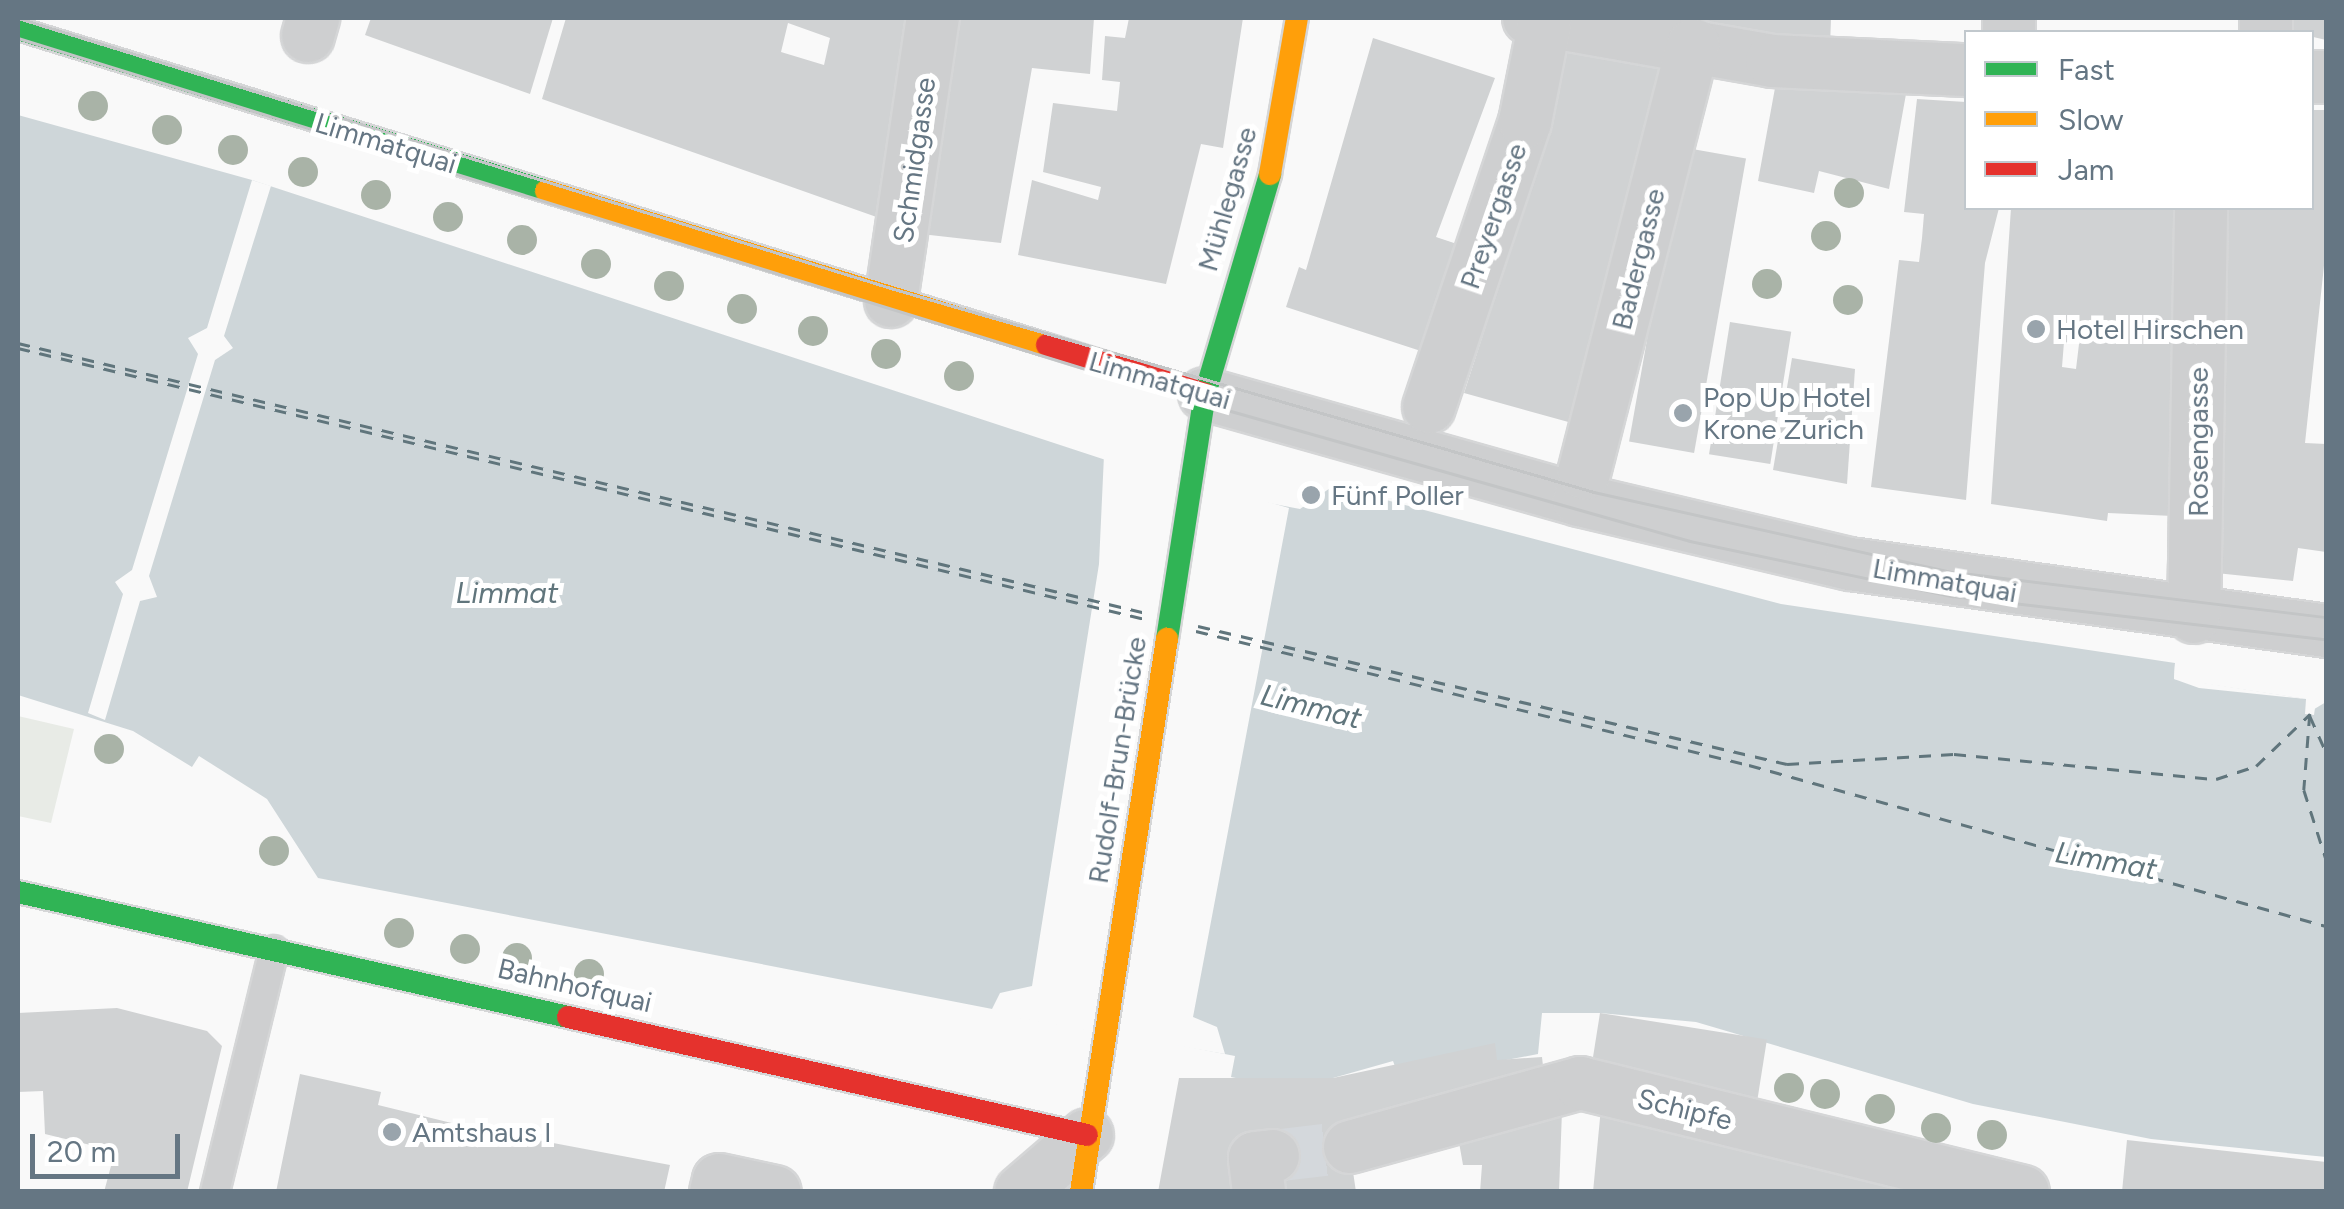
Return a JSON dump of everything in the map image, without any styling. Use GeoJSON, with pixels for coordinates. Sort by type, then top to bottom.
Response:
{"type":"FeatureCollection","features":[{"type":"Feature","properties":{"kind":"street","name":"Schmidgasse"},"geometry":{"type":"LineString","coordinates":[[891,301],[933,18]]}},
{"type":"Feature","properties":{"kind":"street","name":"Mühlegasse"},"geometry":{"type":"LineString","coordinates":[[1205,394],[1276,152],[1297,18]]}},
{"type":"Feature","properties":{"kind":"street"},"geometry":{"type":"LineString","coordinates":[[1552,20],[1830,66],[1964,70]]}},
{"type":"Feature","properties":{"kind":"street","name":"Preyergasse"},"geometry":{"type":"LineString","coordinates":[[1429,407],[1525,122],[1552,20]]}},
{"type":"Feature","properties":{"kind":"street","name":"Limmatquai"},"geometry":{"type":"LineString","coordinates":[[18,29],[891,301],[1579,500],[1976,572],[2195,601],[2326,631]]}},
{"type":"Feature","properties":{"kind":"street","name":"Badergasse"},"geometry":{"type":"LineString","coordinates":[[1584,473],[1693,45]]}},
{"type":"Feature","properties":{"kind":"street","name":"Rosengasse"},"geometry":{"type":"LineString","coordinates":[[2195,601],[2201,210]]}},
{"type":"Feature","properties":{"kind":"street","name":"Rudolf-Brun-Brücke"},"geometry":{"type":"LineString","coordinates":[[1081,1192],[1103,1028],[1205,394]]}},
{"type":"Feature","properties":{"kind":"street","name":"Bahnhofquai"},"geometry":{"type":"LineString","coordinates":[[18,892],[48,905],[274,950],[1087,1135]]}},
{"type":"Feature","properties":{"kind":"street","name":"Bahnhofquai"},"geometry":{"type":"LineString","coordinates":[[18,913],[48,905]]}},
{"type":"Feature","properties":{"kind":"street","name":"Schipfe"},"geometry":{"type":"LineString","coordinates":[[1350,1147],[1580,1083],[2023,1192]]}},
{"type":"Feature","properties":{"kind":"street"},"geometry":{"type":"LineString","coordinates":[[1021,1192],[1087,1135]]}},
{"type":"Feature","properties":{"kind":"street"},"geometry":{"type":"LineString","coordinates":[[716,1192],[719,1180],[775,1192]]}},
{"type":"Feature","properties":{"kind":"lane"},"geometry":{"type":"LineString","coordinates":[[215,1192],[274,950]]}},
{"type":"Feature","properties":{"kind":"shaded area"},"geometry":{"type":"Polygon","coordinates":[[[18,716],[74,729],[51,823],[18,816],[18,716]]]}},
{"type":"Feature","properties":{"kind":"water","name":"Limmat"},"geometry":{"type":"Polygon","coordinates":[[[18,115],[252,180],[1191,488],[1300,509],[1333,486],[1781,604],[2175,663],[2174,679],[2306,699],[2306,714],[2326,702],[2326,1157],[2151,1139],[1973,1104],[1696,1022],[1600,1013],[1542,1013],[1538,1054],[1400,1080],[1393,1061],[1333,1078],[1255,1082],[1231,1077],[1235,1056],[318,878],[267,799],[199,756],[192,767],[133,731],[18,695],[18,115]]]}},
{"type":"Feature","properties":{"kind":"pier"},"geometry":{"type":"Polygon","coordinates":[[[252,180],[271,186],[224,336],[233,348],[215,360],[149,576],[157,597],[140,601],[105,720],[88,713],[123,594],[115,582],[132,570],[198,354],[188,338],[207,328],[252,180]]]}},
{"type":"Feature","properties":{"kind":"pier"},"geometry":{"type":"Polygon","coordinates":[[[1104,455],[1289,508],[1193,1017],[1217,1027],[1225,1054],[990,1013],[1000,993],[1032,986],[1099,564],[1104,455]]]}},
{"type":"Feature","properties":{"kind":"pier"},"geometry":{"type":"Polygon","coordinates":[[[2175,663],[2179,675],[2204,683],[2326,702],[2316,701],[2314,715],[2305,714],[2306,699],[2199,688],[2174,679],[2175,663]]]}},
{"type":"Feature","properties":{"kind":"building"},"geometry":{"type":"Polygon","coordinates":[[[371,18],[553,18],[530,94],[365,35],[371,18]]]}},
{"type":"Feature","properties":{"kind":"building"},"geometry":{"type":"Polygon","coordinates":[[[566,18],[921,18],[885,220],[542,99],[566,18]],[[788,23],[781,52],[824,65],[830,38],[788,23]]]}},
{"type":"Feature","properties":{"kind":"building"},"geometry":{"type":"Polygon","coordinates":[[[952,18],[1094,18],[1090,74],[1032,68],[1001,243],[921,234],[952,18]]]}},
{"type":"Feature","properties":{"kind":"building"},"geometry":{"type":"Polygon","coordinates":[[[1129,18],[1243,18],[1223,148],[1201,144],[1166,284],[1018,255],[1032,180],[1098,200],[1101,187],[1043,172],[1053,103],[1117,111],[1120,82],[1102,80],[1105,36],[1125,38],[1129,18]]]}},
{"type":"Feature","properties":{"kind":"building"},"geometry":{"type":"Polygon","coordinates":[[[1644,18],[1831,18],[1830,47],[1644,18]]]}},
{"type":"Feature","properties":{"kind":"building"},"geometry":{"type":"Polygon","coordinates":[[[2292,18],[2326,18],[2326,40],[2314,37],[2314,30],[2292,30],[2292,18]]]}},
{"type":"Feature","properties":{"kind":"building"},"geometry":{"type":"Polygon","coordinates":[[[1373,38],[1495,78],[1436,237],[1457,244],[1430,354],[1286,307],[1299,267],[1306,270],[1373,38]]]}},
{"type":"Feature","properties":{"kind":"building"},"geometry":{"type":"Polygon","coordinates":[[[1569,39],[1675,59],[1572,423],[1464,393],[1553,120],[1569,39]]]}},
{"type":"Feature","properties":{"kind":"building"},"geometry":{"type":"Polygon","coordinates":[[[1777,77],[1906,94],[1889,189],[1819,171],[1814,193],[1758,181],[1777,77]]]}},
{"type":"Feature","properties":{"kind":"building"},"geometry":{"type":"Polygon","coordinates":[[[1917,99],[1964,102],[1964,210],[1998,210],[1985,263],[1966,500],[1871,487],[1899,260],[1919,262],[1922,238],[1924,214],[1904,212],[1917,99]]]}},
{"type":"Feature","properties":{"kind":"building"},"geometry":{"type":"Polygon","coordinates":[[[2314,110],[2326,110],[2326,247],[2305,443],[2326,444],[2326,552],[2298,548],[2293,581],[2216,573],[2221,210],[2314,210],[2314,110]]]}},
{"type":"Feature","properties":{"kind":"building"},"geometry":{"type":"Polygon","coordinates":[[[1681,147],[1746,158],[1694,453],[1629,441],[1681,147]]]}},
{"type":"Feature","properties":{"kind":"building"},"geometry":{"type":"Polygon","coordinates":[[[2011,210],[2180,210],[2173,516],[2108,513],[2107,521],[1991,504],[2011,210]],[[2064,342],[2062,367],[2076,369],[2079,344],[2064,342]]]}},
{"type":"Feature","properties":{"kind":"building"},"geometry":{"type":"Polygon","coordinates":[[[1730,322],[1791,332],[1770,464],[1709,454],[1730,322]]]}},
{"type":"Feature","properties":{"kind":"building"},"geometry":{"type":"Polygon","coordinates":[[[1792,358],[1855,369],[1847,484],[1773,470],[1792,358]]]}},
{"type":"Feature","properties":{"kind":"building"},"geometry":{"type":"Polygon","coordinates":[[[117,1008],[207,1031],[222,1046],[187,1192],[104,1192],[115,1151],[45,1134],[43,1091],[18,1092],[18,1013],[117,1008]]]}},
{"type":"Feature","properties":{"kind":"building"},"geometry":{"type":"Polygon","coordinates":[[[1600,1013],[1767,1039],[1757,1100],[1590,1073],[1600,1013]]]}},
{"type":"Feature","properties":{"kind":"building"},"geometry":{"type":"Polygon","coordinates":[[[1495,1043],[1497,1060],[1542,1057],[1545,1084],[1348,1137],[1356,1192],[1158,1192],[1179,1078],[1333,1078],[1495,1043]]]}},
{"type":"Feature","properties":{"kind":"building","name":"Amtshaus I"},"geometry":{"type":"Polygon","coordinates":[[[300,1074],[381,1092],[378,1105],[468,1127],[670,1165],[664,1192],[276,1192],[300,1074]]]}},
{"type":"Feature","properties":{"kind":"building"},"geometry":{"type":"Polygon","coordinates":[[[1602,1097],[1963,1192],[1593,1192],[1602,1097]]]}},
{"type":"Feature","properties":{"kind":"building"},"geometry":{"type":"Polygon","coordinates":[[[1562,1111],[1559,1192],[1480,1192],[1482,1165],[1463,1165],[1457,1131],[1562,1111]]]}},
{"type":"Feature","properties":{"kind":"building"},"geometry":{"type":"Polygon","coordinates":[[[2127,1140],[2326,1162],[2326,1192],[2122,1192],[2127,1140]]]}},
{"type":"Feature","properties":{"kind":"ferry route"},"geometry":{"type":"LineString","coordinates":[[18,343],[1146,613]]}},
{"type":"Feature","properties":{"kind":"ferry route"},"geometry":{"type":"LineString","coordinates":[[18,348],[1145,619]]}},
{"type":"Feature","properties":{"kind":"ferry route"},"geometry":{"type":"LineString","coordinates":[[1198,626],[1787,764],[1954,754],[2216,779],[2256,766],[2310,714],[2304,790],[2326,859]]}},
{"type":"Feature","properties":{"kind":"ferry route"},"geometry":{"type":"LineString","coordinates":[[1196,631],[1749,765],[2326,926]]}},
{"type":"Feature","properties":{"kind":"ferry route"},"geometry":{"type":"LineString","coordinates":[[2310,716],[2326,752]]}},
{"type":"Feature","properties":{"kind":"tunnel"},"geometry":{"type":"LineString","coordinates":[[1273,1156],[1350,1147]]}},
{"type":"Feature","properties":{"kind":"tram line"},"geometry":{"type":"LineString","coordinates":[[18,18],[894,289],[1594,492],[1953,572],[2326,617]]}},
{"type":"Feature","properties":{"kind":"tram line"},"geometry":{"type":"LineString","coordinates":[[18,38],[1125,381],[1690,541],[1952,596],[2326,639]]}},
{"type":"Feature","properties":{"kind":"traffic: fast"},"geometry":{"type":"LineString","coordinates":[[18,29],[546,191]]}},
{"type":"Feature","properties":{"kind":"traffic: fast"},"geometry":{"type":"LineString","coordinates":[[1167,639],[1205,394],[1270,174]]}},
{"type":"Feature","properties":{"kind":"traffic: fast"},"geometry":{"type":"LineString","coordinates":[[18,892],[568,1017]]}},
{"type":"Feature","properties":{"kind":"traffic: slow"},"geometry":{"type":"LineString","coordinates":[[1270,174],[1297,18]]}},
{"type":"Feature","properties":{"kind":"traffic: slow"},"geometry":{"type":"LineString","coordinates":[[546,191],[1047,345]]}},
{"type":"Feature","properties":{"kind":"traffic: slow"},"geometry":{"type":"LineString","coordinates":[[1081,1192],[1167,639]]}},
{"type":"Feature","properties":{"kind":"traffic: jam"},"geometry":{"type":"LineString","coordinates":[[1047,345],[1205,394]]}},
{"type":"Feature","properties":{"kind":"traffic: jam"},"geometry":{"type":"LineString","coordinates":[[568,1017],[1087,1135]]}},
{"type":"Feature","properties":{"kind":"place","name":"Hotel Hirschen"},"geometry":{"type":"Point","coordinates":[2036,329]}},
{"type":"Feature","properties":{"kind":"place","name":"Pop Up Hotel Krone Zurich"},"geometry":{"type":"Point","coordinates":[1683,413]}},
{"type":"Feature","properties":{"kind":"place","name":"Fünf Poller"},"geometry":{"type":"Point","coordinates":[1311,495]}},
{"type":"Feature","properties":{"kind":"place","name":"Amtshaus I"},"geometry":{"type":"Point","coordinates":[392,1132]}}]}
